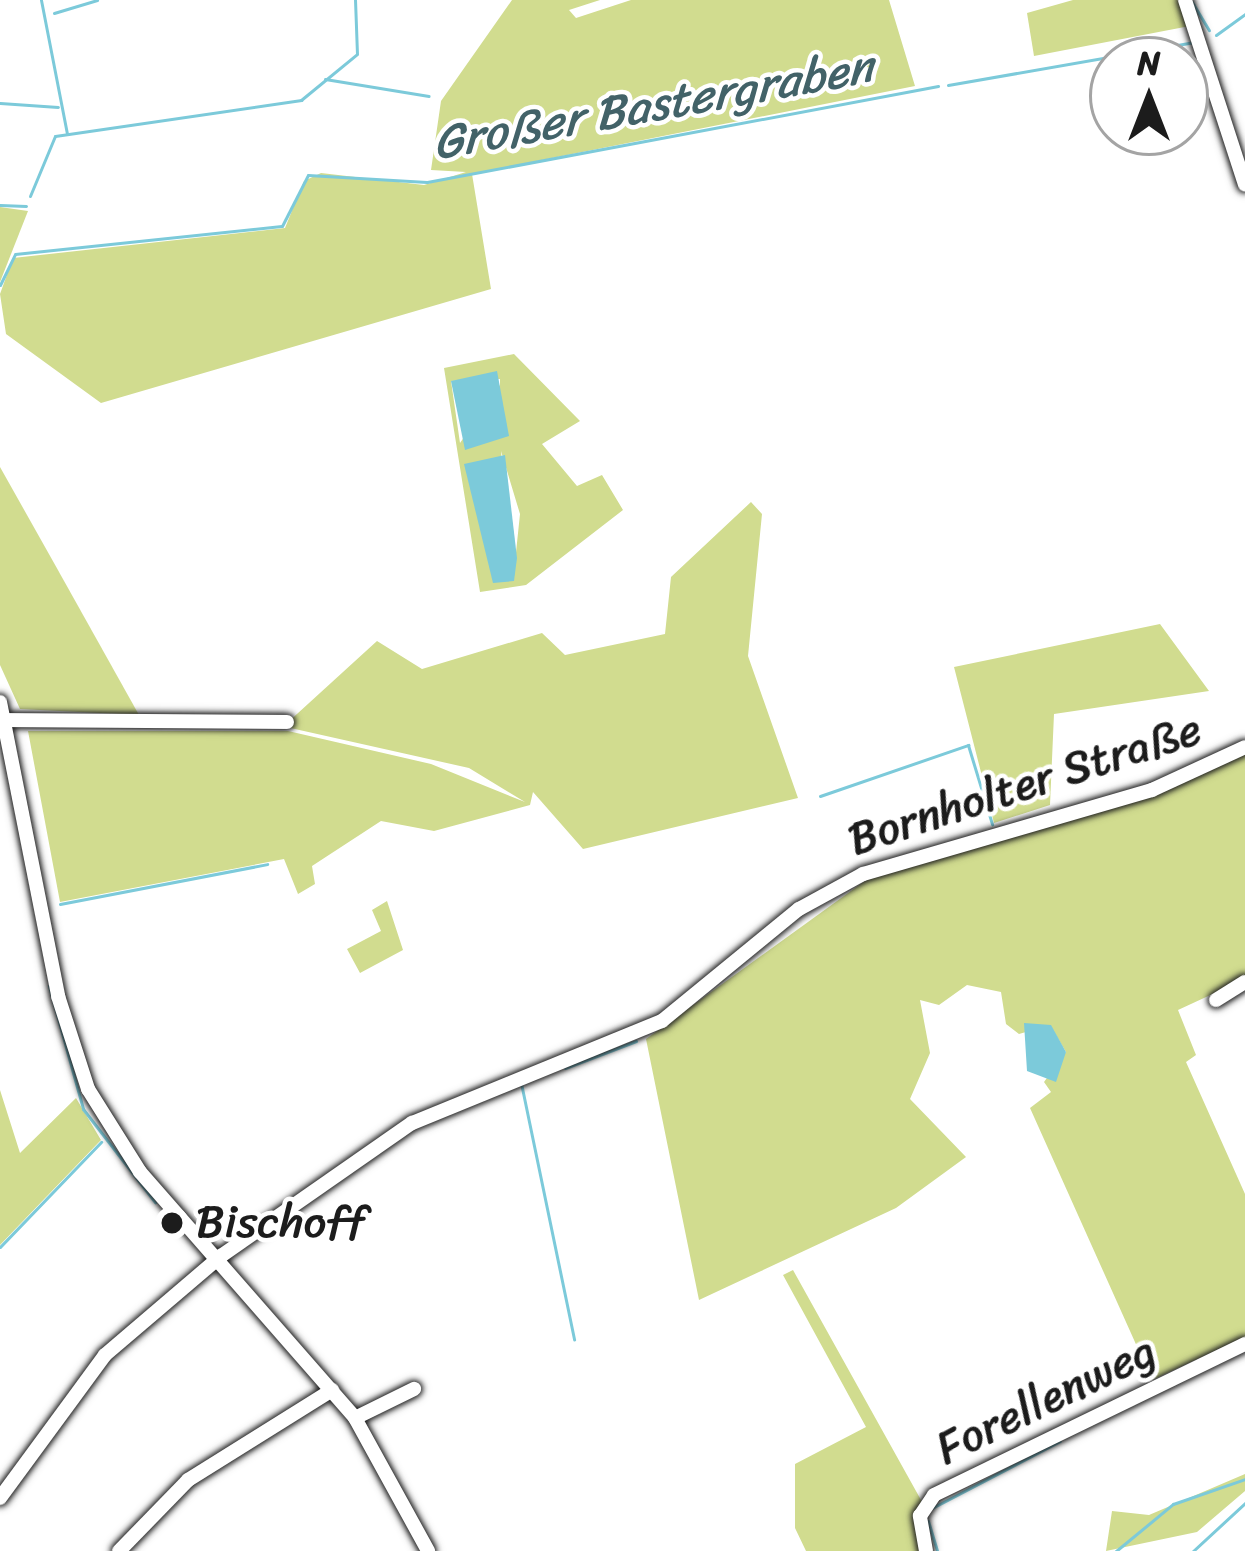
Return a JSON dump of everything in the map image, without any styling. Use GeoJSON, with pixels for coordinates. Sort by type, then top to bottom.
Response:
{"type":"FeatureCollection","features":[{"type":"Feature","properties":{"kind":"street"},"geometry":{"type":"LineString","coordinates":[[1185,0],[1245,185]]}},
{"type":"Feature","properties":{"kind":"street"},"geometry":{"type":"LineString","coordinates":[[0,702],[78,1066],[120,1145],[355,1418],[428,1551]]}},
{"type":"Feature","properties":{"kind":"street"},"geometry":{"type":"LineString","coordinates":[[4,720],[286,722]]}},
{"type":"Feature","properties":{"kind":"street","name":"Bornholter Straße"},"geometry":{"type":"LineString","coordinates":[[0,1498],[94,1368],[216,1259],[412,1123],[662,1021],[835,887],[1152,790],[1245,747]]}},
{"type":"Feature","properties":{"kind":"street"},"geometry":{"type":"LineString","coordinates":[[1216,1000],[1245,982]]}},
{"type":"Feature","properties":{"kind":"street","name":"Forellenweg"},"geometry":{"type":"LineString","coordinates":[[926,1551],[920,1516],[934,1495],[1245,1344]]}},
{"type":"Feature","properties":{"kind":"street"},"geometry":{"type":"LineString","coordinates":[[355,1418],[414,1389]]}},
{"type":"Feature","properties":{"kind":"street"},"geometry":{"type":"LineString","coordinates":[[119,1551],[188,1480],[332,1390]]}},
{"type":"Feature","properties":{"kind":"green space"},"geometry":{"type":"Polygon","coordinates":[[[512,0],[600,0],[569,10],[576,18],[631,0],[889,0],[915,86],[472,174],[491,289],[101,403],[6,334],[0,294],[13,258],[285,228],[304,181],[321,173],[424,185],[466,172],[431,170],[441,101],[512,0]]]}},
{"type":"Feature","properties":{"kind":"green space"},"geometry":{"type":"Polygon","coordinates":[[[1073,0],[1180,0],[1195,25],[1138,36],[1089,36],[1089,45],[1034,56],[1027,13],[1073,0]]]}},
{"type":"Feature","properties":{"kind":"green space"},"geometry":{"type":"Polygon","coordinates":[[[0,207],[28,211],[0,282],[0,207]]]}},
{"type":"Feature","properties":{"kind":"green space"},"geometry":{"type":"Polygon","coordinates":[[[514,354],[580,421],[542,444],[577,486],[602,475],[623,510],[526,585],[480,592],[444,368],[514,354]],[[500,379],[451,381],[460,443],[500,385],[500,379]],[[501,451],[513,581],[520,514],[501,451]]]}},
{"type":"Feature","properties":{"kind":"green space"},"geometry":{"type":"Polygon","coordinates":[[[0,467],[139,715],[20,709],[0,665],[0,467]]]}},
{"type":"Feature","properties":{"kind":"green space"},"geometry":{"type":"Polygon","coordinates":[[[751,502],[762,514],[748,656],[798,798],[583,849],[533,792],[530,805],[434,831],[381,821],[312,866],[315,884],[298,894],[284,859],[60,902],[28,731],[288,731],[431,764],[525,802],[469,768],[286,727],[24,722],[286,724],[377,641],[422,669],[542,633],[565,655],[665,634],[671,577],[751,502]]]}},
{"type":"Feature","properties":{"kind":"green space"},"geometry":{"type":"Polygon","coordinates":[[[1160,624],[1209,691],[1054,714],[1050,805],[994,823],[954,667],[1160,624]]]}},
{"type":"Feature","properties":{"kind":"green space"},"geometry":{"type":"Polygon","coordinates":[[[1245,753],[1245,979],[1178,1010],[1196,1055],[1186,1062],[1245,1194],[1245,1337],[1152,1380],[1030,1108],[1051,1092],[1044,1082],[1066,1052],[1050,1025],[1019,1034],[1006,1024],[1001,992],[967,985],[939,1005],[920,1000],[930,1053],[910,1099],[966,1157],[896,1208],[699,1300],[646,1039],[873,875],[1153,795],[1245,753]]]}},
{"type":"Feature","properties":{"kind":"green space"},"geometry":{"type":"Polygon","coordinates":[[[387,901],[403,950],[360,973],[347,949],[381,931],[372,910],[387,901]]]}},
{"type":"Feature","properties":{"kind":"green space"},"geometry":{"type":"Polygon","coordinates":[[[0,1090],[20,1153],[76,1098],[101,1140],[0,1245],[0,1090]]]}},
{"type":"Feature","properties":{"kind":"green space"},"geometry":{"type":"Polygon","coordinates":[[[793,1270],[921,1500],[922,1551],[806,1551],[795,1528],[795,1464],[866,1427],[783,1275],[793,1270]]]}},
{"type":"Feature","properties":{"kind":"green space"},"geometry":{"type":"Polygon","coordinates":[[[1245,1474],[1245,1491],[1197,1532],[1106,1551],[1112,1511],[1149,1515],[1245,1474]]]}},
{"type":"Feature","properties":{"kind":"water"},"geometry":{"type":"Polygon","coordinates":[[[497,371],[509,436],[465,450],[451,381],[497,371]]]}},
{"type":"Feature","properties":{"kind":"water"},"geometry":{"type":"Polygon","coordinates":[[[505,455],[517,558],[514,581],[493,583],[464,464],[505,455]]]}},
{"type":"Feature","properties":{"kind":"water"},"geometry":{"type":"Polygon","coordinates":[[[1024,1023],[1051,1025],[1066,1052],[1056,1082],[1027,1071],[1024,1023]]]}},
{"type":"Feature","properties":{"kind":"waterway"},"geometry":{"type":"LineString","coordinates":[[41,0],[67,134]]}},
{"type":"Feature","properties":{"kind":"waterway"},"geometry":{"type":"LineString","coordinates":[[54,13],[97,0]]}},
{"type":"Feature","properties":{"kind":"waterway"},"geometry":{"type":"LineString","coordinates":[[30,196],[55,136],[301,100],[357,54],[355,0]]}},
{"type":"Feature","properties":{"kind":"waterway"},"geometry":{"type":"LineString","coordinates":[[1192,2],[1209,30]]}},
{"type":"Feature","properties":{"kind":"waterway","name":"Großer Bastergraben"},"geometry":{"type":"LineString","coordinates":[[1216,35],[1245,14]]}},
{"type":"Feature","properties":{"kind":"waterway","name":"Großer Bastergraben"},"geometry":{"type":"LineString","coordinates":[[948,85],[1089,60]]}},
{"type":"Feature","properties":{"kind":"waterway"},"geometry":{"type":"LineString","coordinates":[[325,79],[429,96]]}},
{"type":"Feature","properties":{"kind":"waterway","name":"Großer Bastergraben"},"geometry":{"type":"LineString","coordinates":[[0,285],[15,254],[282,226],[308,175],[427,182],[938,86]]}},
{"type":"Feature","properties":{"kind":"waterway"},"geometry":{"type":"LineString","coordinates":[[0,103],[58,107]]}},
{"type":"Feature","properties":{"kind":"waterway"},"geometry":{"type":"LineString","coordinates":[[0,205],[26,206]]}},
{"type":"Feature","properties":{"kind":"waterway"},"geometry":{"type":"LineString","coordinates":[[820,796],[968,745],[992,824]]}},
{"type":"Feature","properties":{"kind":"waterway"},"geometry":{"type":"LineString","coordinates":[[60,904],[267,864]]}},
{"type":"Feature","properties":{"kind":"waterway"},"geometry":{"type":"LineString","coordinates":[[49,986],[83,1109],[155,1202]]}},
{"type":"Feature","properties":{"kind":"waterway"},"geometry":{"type":"LineString","coordinates":[[565,1068],[636,1041]]}},
{"type":"Feature","properties":{"kind":"waterway"},"geometry":{"type":"LineString","coordinates":[[521,1083],[574,1340]]}},
{"type":"Feature","properties":{"kind":"waterway"},"geometry":{"type":"LineString","coordinates":[[0,1247],[101,1142]]}},
{"type":"Feature","properties":{"kind":"waterway"},"geometry":{"type":"LineString","coordinates":[[932,1508],[1060,1441]]}},
{"type":"Feature","properties":{"kind":"waterway"},"geometry":{"type":"LineString","coordinates":[[1116,1551],[1173,1504],[1245,1479]]}},
{"type":"Feature","properties":{"kind":"waterway"},"geometry":{"type":"LineString","coordinates":[[1193,1551],[1245,1503]]}},
{"type":"Feature","properties":{"kind":"waterway"},"geometry":{"type":"LineString","coordinates":[[928,1521],[937,1551]]}},
{"type":"Feature","properties":{"kind":"place","name":"Bischoff"},"geometry":{"type":"Point","coordinates":[172,1223]}}]}
